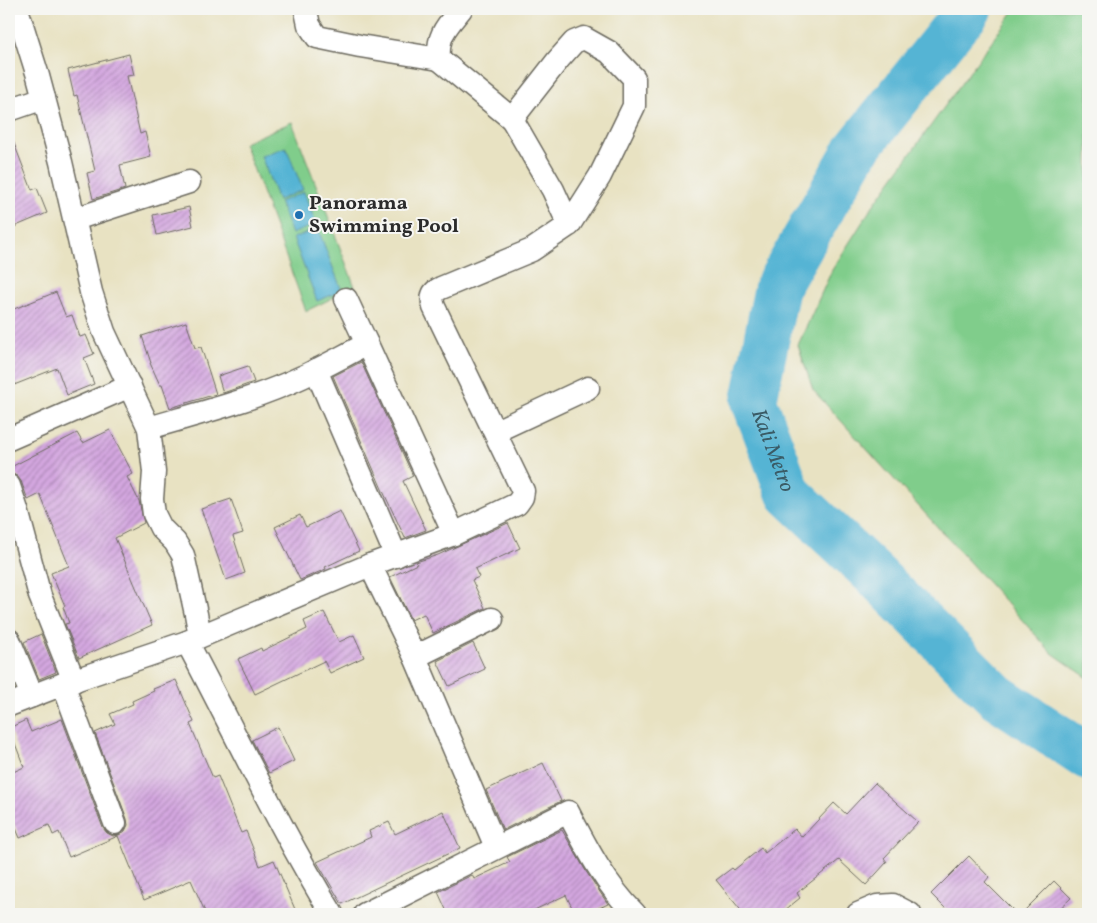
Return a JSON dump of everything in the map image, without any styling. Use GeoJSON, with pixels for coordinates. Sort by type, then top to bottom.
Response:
{"type":"FeatureCollection","features":[{"type":"Feature","properties":{"kind":"street"},"geometry":{"type":"LineString","coordinates":[[18,9],[44,98],[75,219],[91,292],[104,332],[149,428],[154,472],[152,499],[154,514],[161,528],[175,542],[182,556],[196,614],[193,639],[210,685],[234,737],[306,873],[332,914]]}},
{"type":"Feature","properties":{"kind":"street"},"geometry":{"type":"LineString","coordinates":[[439,59],[438,46],[443,32],[461,9]]}},
{"type":"Feature","properties":{"kind":"street"},"geometry":{"type":"LineString","coordinates":[[306,11],[309,25],[317,36],[360,46],[439,59],[512,119],[553,190],[570,225]]}},
{"type":"Feature","properties":{"kind":"street"},"geometry":{"type":"LineString","coordinates":[[9,705],[193,639],[370,566],[454,534],[517,504],[522,497],[523,491],[496,431],[434,307],[432,301],[433,294],[441,288],[532,250],[570,225],[600,176],[634,106],[634,78],[609,52],[584,38],[574,42],[558,60],[512,119]]}},
{"type":"Feature","properties":{"kind":"street"},"geometry":{"type":"LineString","coordinates":[[9,110],[44,98]]}},
{"type":"Feature","properties":{"kind":"street"},"geometry":{"type":"LineString","coordinates":[[75,219],[189,182]]}},
{"type":"Feature","properties":{"kind":"street"},"geometry":{"type":"LineString","coordinates":[[346,299],[454,534]]}},
{"type":"Feature","properties":{"kind":"street"},"geometry":{"type":"LineString","coordinates":[[149,428],[267,392],[367,344]]}},
{"type":"Feature","properties":{"kind":"street"},"geometry":{"type":"LineString","coordinates":[[316,370],[396,556]]}},
{"type":"Feature","properties":{"kind":"street"},"geometry":{"type":"LineString","coordinates":[[9,439],[130,386]]}},
{"type":"Feature","properties":{"kind":"street"},"geometry":{"type":"LineString","coordinates":[[496,431],[588,388]]}},
{"type":"Feature","properties":{"kind":"street"},"geometry":{"type":"LineString","coordinates":[[9,486],[40,596],[115,823]]}},
{"type":"Feature","properties":{"kind":"street"},"geometry":{"type":"LineString","coordinates":[[370,566],[415,657],[496,847]]}},
{"type":"Feature","properties":{"kind":"street"},"geometry":{"type":"LineString","coordinates":[[415,657],[492,619]]}},
{"type":"Feature","properties":{"kind":"street"},"geometry":{"type":"LineString","coordinates":[[9,640],[32,696]]}},
{"type":"Feature","properties":{"kind":"street"},"geometry":{"type":"LineString","coordinates":[[365,914],[568,812],[591,856],[612,889],[635,914]]}},
{"type":"Feature","properties":{"kind":"street"},"geometry":{"type":"LineString","coordinates":[[858,914],[877,906],[893,905],[910,914]]}},
{"type":"Feature","properties":{"kind":"green space"},"geometry":{"type":"Polygon","coordinates":[[[1015,9],[1088,9],[1088,678],[1052,653],[813,390],[798,345],[832,270],[872,207],[1015,9]]]}},
{"type":"Feature","properties":{"kind":"green space","name":"Panorama Swimming Pool"},"geometry":{"type":"Polygon","coordinates":[[[292,122],[355,287],[306,311],[244,143],[292,122]]]}},
{"type":"Feature","properties":{"kind":"water"},"geometry":{"type":"Polygon","coordinates":[[[286,147],[303,190],[278,200],[261,156],[286,147]]]}},
{"type":"Feature","properties":{"kind":"water"},"geometry":{"type":"Polygon","coordinates":[[[304,192],[316,224],[292,234],[279,202],[304,192]]]}},
{"type":"Feature","properties":{"kind":"water"},"geometry":{"type":"Polygon","coordinates":[[[318,229],[342,291],[317,301],[293,238],[318,229]]]}},
{"type":"Feature","properties":{"kind":"building"},"geometry":{"type":"Polygon","coordinates":[[[129,54],[134,75],[127,76],[140,134],[145,132],[151,157],[120,165],[125,189],[93,199],[87,173],[95,171],[77,95],[74,96],[68,70],[129,54]]]}},
{"type":"Feature","properties":{"kind":"building"},"geometry":{"type":"Polygon","coordinates":[[[10,133],[32,190],[37,188],[47,213],[9,229],[10,133]]]}},
{"type":"Feature","properties":{"kind":"building"},"geometry":{"type":"Polygon","coordinates":[[[189,207],[193,226],[157,235],[153,215],[189,207]]]}},
{"type":"Feature","properties":{"kind":"building"},"geometry":{"type":"Polygon","coordinates":[[[56,292],[66,317],[72,315],[80,337],[86,335],[94,354],[84,358],[94,384],[67,395],[57,368],[9,387],[9,311],[56,292]]]}},
{"type":"Feature","properties":{"kind":"building"},"geometry":{"type":"Polygon","coordinates":[[[186,322],[195,348],[201,347],[216,394],[170,408],[162,385],[160,385],[150,363],[142,336],[186,322]]]}},
{"type":"Feature","properties":{"kind":"building"},"geometry":{"type":"Polygon","coordinates":[[[361,362],[413,476],[403,481],[426,530],[405,538],[333,376],[361,362]]]}},
{"type":"Feature","properties":{"kind":"building"},"geometry":{"type":"Polygon","coordinates":[[[248,366],[254,382],[223,393],[218,376],[248,366]]]}},
{"type":"Feature","properties":{"kind":"building"},"geometry":{"type":"Polygon","coordinates":[[[110,430],[133,474],[127,477],[139,501],[144,523],[115,538],[152,625],[79,658],[65,624],[69,623],[63,607],[65,606],[51,573],[69,566],[40,494],[28,500],[21,481],[17,476],[9,473],[9,468],[77,433],[83,443],[110,430]]]}},
{"type":"Feature","properties":{"kind":"building"},"geometry":{"type":"Polygon","coordinates":[[[231,499],[243,533],[233,536],[245,573],[226,580],[201,509],[231,499]]]}},
{"type":"Feature","properties":{"kind":"building"},"geometry":{"type":"Polygon","coordinates":[[[340,511],[359,551],[325,567],[326,569],[300,580],[275,527],[300,515],[306,527],[340,511]]]}},
{"type":"Feature","properties":{"kind":"building"},"geometry":{"type":"Polygon","coordinates":[[[508,523],[520,548],[475,569],[479,577],[472,580],[485,608],[433,633],[424,614],[411,620],[390,577],[417,564],[416,562],[438,555],[508,523]]]}},
{"type":"Feature","properties":{"kind":"building"},"geometry":{"type":"Polygon","coordinates":[[[324,612],[339,642],[354,635],[364,657],[330,673],[324,661],[255,694],[238,659],[261,648],[262,651],[307,629],[304,621],[324,612]]]}},
{"type":"Feature","properties":{"kind":"building"},"geometry":{"type":"Polygon","coordinates":[[[41,634],[56,672],[39,679],[24,642],[41,634]]]}},
{"type":"Feature","properties":{"kind":"building"},"geometry":{"type":"Polygon","coordinates":[[[473,643],[485,669],[449,686],[437,661],[473,643]]]}},
{"type":"Feature","properties":{"kind":"building"},"geometry":{"type":"Polygon","coordinates":[[[176,680],[194,722],[190,724],[213,778],[218,776],[241,833],[246,831],[260,866],[274,860],[297,914],[206,914],[191,880],[144,900],[118,836],[69,857],[59,832],[53,835],[49,825],[20,838],[9,812],[9,774],[24,767],[9,728],[26,720],[31,732],[62,719],[103,828],[113,836],[119,835],[125,831],[128,825],[127,819],[95,733],[115,724],[110,714],[133,704],[132,701],[154,691],[153,689],[176,680]]]}},
{"type":"Feature","properties":{"kind":"building"},"geometry":{"type":"Polygon","coordinates":[[[278,727],[294,761],[269,773],[252,740],[278,727]]]}},
{"type":"Feature","properties":{"kind":"building"},"geometry":{"type":"Polygon","coordinates":[[[543,763],[561,801],[503,830],[486,790],[543,763]]]}},
{"type":"Feature","properties":{"kind":"building"},"geometry":{"type":"Polygon","coordinates":[[[875,783],[918,822],[884,858],[887,862],[866,885],[839,860],[797,893],[800,898],[780,914],[744,914],[716,880],[732,868],[734,870],[761,848],[765,853],[795,829],[802,837],[834,803],[846,814],[875,783]]]}},
{"type":"Feature","properties":{"kind":"building"},"geometry":{"type":"Polygon","coordinates":[[[443,811],[460,848],[342,904],[317,862],[371,837],[369,831],[389,822],[395,834],[443,811]]]}},
{"type":"Feature","properties":{"kind":"building"},"geometry":{"type":"Polygon","coordinates":[[[562,830],[608,904],[586,914],[575,914],[566,895],[526,914],[448,914],[438,892],[472,875],[474,879],[510,862],[507,857],[562,830]]]}},
{"type":"Feature","properties":{"kind":"building"},"geometry":{"type":"Polygon","coordinates":[[[969,856],[989,877],[985,882],[1017,914],[951,914],[931,894],[969,856]]]}},
{"type":"Feature","properties":{"kind":"building"},"geometry":{"type":"Polygon","coordinates":[[[1054,881],[1071,898],[1054,914],[1021,914],[1054,881]]]}},
{"type":"Feature","properties":{"kind":"waterway","name":"Kali Metro"},"geometry":{"type":"LineString","coordinates":[[969,9],[856,150],[777,287],[754,401],[789,494],[876,576],[996,696],[1088,757]]}},
{"type":"Feature","properties":{"kind":"place","name":"Panorama Swimming Pool"},"geometry":{"type":"Point","coordinates":[299,215]}}]}
